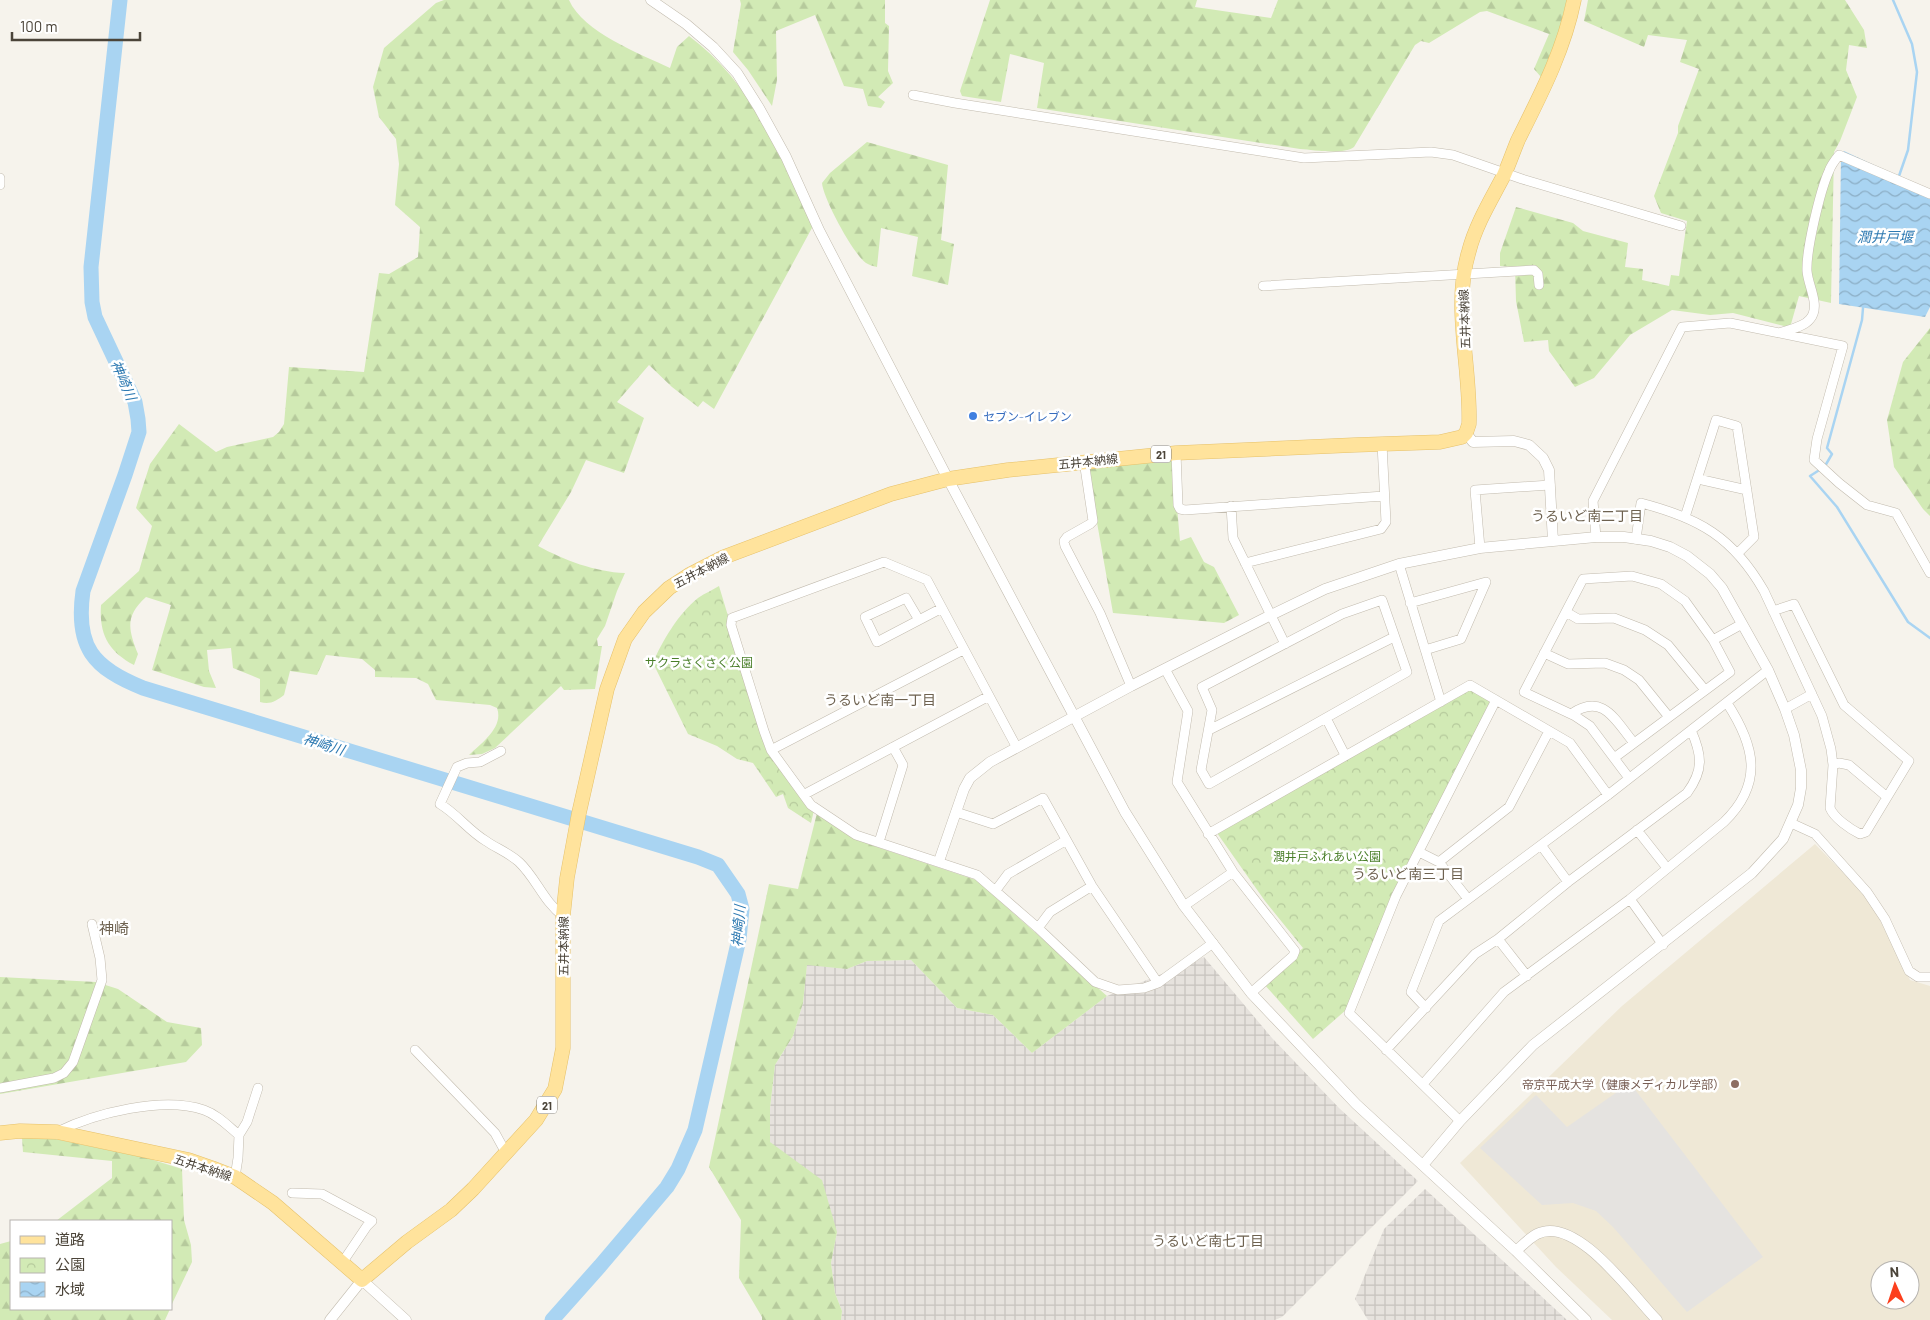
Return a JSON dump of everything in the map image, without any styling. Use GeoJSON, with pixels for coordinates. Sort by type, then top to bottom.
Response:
{"type":"FeatureCollection","features":[{"type":"Feature","properties":{"kind":"main road","name":"五井本納線"},"geometry":{"type":"LineString","coordinates":[[0,1133],[20,1131],[57,1132],[188,1160],[235,1177],[273,1203],[362,1280],[407,1242],[451,1210],[536,1120],[549,1101],[559,1077],[564,1048],[563,916],[579,814],[612,672],[625,638],[656,599],[678,582],[724,557],[875,499],[948,479],[1084,461],[1176,453],[1440,442],[1456,439],[1466,433],[1469,424],[1469,413],[1463,312],[1464,274],[1468,251],[1558,58],[1569,26],[1574,0]]}},
{"type":"Feature","properties":{"kind":"street"},"geometry":{"type":"LineString","coordinates":[[651,0],[686,24],[713,47],[737,73],[750,92],[786,157],[819,230],[948,479],[1125,812],[1184,906],[1251,993],[1356,1104],[1516,1251],[1586,1320]]}},
{"type":"Feature","properties":{"kind":"street"},"geometry":{"type":"LineString","coordinates":[[913,94],[955,103],[1304,158],[1431,152],[1453,155],[1505,173],[1681,226]]}},
{"type":"Feature","properties":{"kind":"street"},"geometry":{"type":"LineString","coordinates":[[1778,333],[1810,320],[1814,309],[1807,273],[1807,256],[1825,182],[1830,169],[1839,155],[1930,194]]}},
{"type":"Feature","properties":{"kind":"street"},"geometry":{"type":"LineString","coordinates":[[0,178],[0,185]]}},
{"type":"Feature","properties":{"kind":"street"},"geometry":{"type":"LineString","coordinates":[[1263,286],[1534,270],[1538,274],[1539,285]]}},
{"type":"Feature","properties":{"kind":"street"},"geometry":{"type":"LineString","coordinates":[[1596,537],[1594,501],[1682,327],[1730,323],[1843,346],[1817,439],[1814,460],[1867,505],[1896,513],[1930,574]]}},
{"type":"Feature","properties":{"kind":"street"},"geometry":{"type":"LineString","coordinates":[[1686,517],[1716,420],[1737,426],[1754,537],[1738,553]]}},
{"type":"Feature","properties":{"kind":"street"},"geometry":{"type":"LineString","coordinates":[[1466,433],[1473,442],[1514,441],[1529,445],[1543,458],[1549,470],[1553,541]]}},
{"type":"Feature","properties":{"kind":"street"},"geometry":{"type":"LineString","coordinates":[[1245,563],[1381,529],[1386,522],[1382,444]]}},
{"type":"Feature","properties":{"kind":"street"},"geometry":{"type":"LineString","coordinates":[[1176,453],[1178,505],[1180,509],[1384,496]]}},
{"type":"Feature","properties":{"kind":"street"},"geometry":{"type":"LineString","coordinates":[[1084,461],[1093,521],[1067,537],[1064,540],[1065,546],[1100,613],[1130,686]]}},
{"type":"Feature","properties":{"kind":"street"},"geometry":{"type":"LineString","coordinates":[[1698,479],[1747,490]]}},
{"type":"Feature","properties":{"kind":"street"},"geometry":{"type":"LineString","coordinates":[[1480,548],[1475,490],[1550,485]]}},
{"type":"Feature","properties":{"kind":"street"},"geometry":{"type":"LineString","coordinates":[[1636,539],[1641,502],[1686,517],[1725,540],[1754,573],[1812,694],[1827,732],[1833,765],[1830,808],[1832,813],[1860,834],[1866,832],[1909,761],[1844,705],[1794,604],[1773,611]]}},
{"type":"Feature","properties":{"kind":"street"},"geometry":{"type":"LineString","coordinates":[[1231,506],[1233,538],[1285,644]]}},
{"type":"Feature","properties":{"kind":"street"},"geometry":{"type":"LineString","coordinates":[[939,861],[964,789],[970,778],[990,762],[1016,746],[1075,717],[1130,686],[1325,589],[1398,564],[1480,548],[1596,537],[1636,539],[1670,547],[1699,564],[1722,588],[1768,670],[1785,709],[1796,744],[1801,770],[1801,788],[1798,805],[1791,823],[1783,839],[1752,873],[1663,945],[1533,1045],[1460,1121],[1423,1164]]}},
{"type":"Feature","properties":{"kind":"street"},"geometry":{"type":"LineString","coordinates":[[1016,746],[927,580],[884,562],[732,618],[731,625],[771,750],[805,794],[811,805],[856,835],[977,875],[1038,928],[1095,982],[1118,990],[1144,988],[1158,983],[1213,943]]}},
{"type":"Feature","properties":{"kind":"street"},"geometry":{"type":"LineString","coordinates":[[1398,564],[1441,702]]}},
{"type":"Feature","properties":{"kind":"street"},"geometry":{"type":"LineString","coordinates":[[1614,758],[1730,672],[1713,640],[1685,601],[1661,584],[1632,576],[1583,579],[1524,692],[1571,714],[1590,726],[1614,758],[1629,778]]}},
{"type":"Feature","properties":{"kind":"street"},"geometry":{"type":"LineString","coordinates":[[1410,603],[1486,582],[1461,640],[1425,650]]}},
{"type":"Feature","properties":{"kind":"street"},"geometry":{"type":"LineString","coordinates":[[919,620],[906,598],[865,618],[877,642],[942,608]]}},
{"type":"Feature","properties":{"kind":"street"},"geometry":{"type":"LineString","coordinates":[[1382,600],[1394,636],[1407,672],[1209,784],[1201,770],[1212,710],[1202,687],[1342,614],[1382,600]]}},
{"type":"Feature","properties":{"kind":"street"},"geometry":{"type":"LineString","coordinates":[[1566,612],[1578,619],[1614,618],[1645,630],[1668,645],[1705,690]]}},
{"type":"Feature","properties":{"kind":"street"},"geometry":{"type":"LineString","coordinates":[[1713,640],[1742,624]]}},
{"type":"Feature","properties":{"kind":"street"},"geometry":{"type":"LineString","coordinates":[[1208,730],[1394,636]]}},
{"type":"Feature","properties":{"kind":"street"},"geometry":{"type":"LineString","coordinates":[[771,750],[963,650]]}},
{"type":"Feature","properties":{"kind":"street"},"geometry":{"type":"LineString","coordinates":[[1544,653],[1568,664],[1605,663],[1624,670],[1639,680],[1669,717]]}},
{"type":"Feature","properties":{"kind":"street"},"geometry":{"type":"LineString","coordinates":[[1165,669],[1188,711],[1177,782],[1233,872],[1295,951],[1293,956],[1251,993]]}},
{"type":"Feature","properties":{"kind":"street"},"geometry":{"type":"LineString","coordinates":[[1426,1008],[1411,992],[1439,921],[1608,795],[1768,670]]}},
{"type":"Feature","properties":{"kind":"street"},"geometry":{"type":"LineString","coordinates":[[1208,834],[1470,686],[1570,743],[1608,795]]}},
{"type":"Feature","properties":{"kind":"street"},"geometry":{"type":"LineString","coordinates":[[1785,709],[1812,694]]}},
{"type":"Feature","properties":{"kind":"street"},"geometry":{"type":"LineString","coordinates":[[805,794],[989,696]]}},
{"type":"Feature","properties":{"kind":"street"},"geometry":{"type":"LineString","coordinates":[[1460,1121],[1349,1013],[1396,896],[1496,700]]}},
{"type":"Feature","properties":{"kind":"street"},"geometry":{"type":"LineString","coordinates":[[1423,1084],[1504,992],[1630,899],[1724,822],[1736,809],[1747,789],[1751,769],[1748,742],[1740,723],[1727,703]]}},
{"type":"Feature","properties":{"kind":"street"},"geometry":{"type":"LineString","coordinates":[[1571,714],[1582,706],[1598,706],[1610,714],[1634,743]]}},
{"type":"Feature","properties":{"kind":"street"},"geometry":{"type":"LineString","coordinates":[[1326,718],[1345,755]]}},
{"type":"Feature","properties":{"kind":"street"},"geometry":{"type":"LineString","coordinates":[[1386,1050],[1475,954],[1498,939],[1568,882],[1687,793],[1694,783],[1700,757],[1699,748],[1691,730]]}},
{"type":"Feature","properties":{"kind":"street"},"geometry":{"type":"LineString","coordinates":[[1439,862],[1509,807],[1549,731]]}},
{"type":"Feature","properties":{"kind":"street"},"geometry":{"type":"LineString","coordinates":[[879,842],[903,765],[894,747]]}},
{"type":"Feature","properties":{"kind":"street"},"geometry":{"type":"LineString","coordinates":[[501,751],[480,762],[467,763],[457,767],[440,804],[484,841],[518,861],[534,880],[554,910],[563,916]]}},
{"type":"Feature","properties":{"kind":"street"},"geometry":{"type":"LineString","coordinates":[[1833,765],[1840,763],[1849,765],[1887,797]]}},
{"type":"Feature","properties":{"kind":"street"},"geometry":{"type":"LineString","coordinates":[[956,812],[992,824],[1043,798],[1065,841],[1092,886],[1158,983]]}},
{"type":"Feature","properties":{"kind":"street"},"geometry":{"type":"LineString","coordinates":[[1791,823],[1815,834],[1867,892],[1885,920],[1909,971],[1918,977],[1930,977]]}},
{"type":"Feature","properties":{"kind":"street"},"geometry":{"type":"LineString","coordinates":[[1637,830],[1667,868]]}},
{"type":"Feature","properties":{"kind":"street"},"geometry":{"type":"LineString","coordinates":[[996,890],[1008,874],[1065,841]]}},
{"type":"Feature","properties":{"kind":"street"},"geometry":{"type":"LineString","coordinates":[[1541,845],[1568,882]]}},
{"type":"Feature","properties":{"kind":"street"},"geometry":{"type":"LineString","coordinates":[[1419,852],[1439,862],[1468,899]]}},
{"type":"Feature","properties":{"kind":"street"},"geometry":{"type":"LineString","coordinates":[[1184,906],[1233,872]]}},
{"type":"Feature","properties":{"kind":"street"},"geometry":{"type":"LineString","coordinates":[[1038,928],[1050,912],[1092,886]]}},
{"type":"Feature","properties":{"kind":"street"},"geometry":{"type":"LineString","coordinates":[[1630,899],[1663,945]]}},
{"type":"Feature","properties":{"kind":"street"},"geometry":{"type":"LineString","coordinates":[[0,1088],[54,1078],[64,1073],[73,1062],[102,980],[100,958],[92,924]]}},
{"type":"Feature","properties":{"kind":"street"},"geometry":{"type":"LineString","coordinates":[[1498,939],[1526,976]]}},
{"type":"Feature","properties":{"kind":"street"},"geometry":{"type":"LineString","coordinates":[[416,1050],[495,1133],[506,1152]]}},
{"type":"Feature","properties":{"kind":"street"},"geometry":{"type":"LineString","coordinates":[[235,1177],[239,1134],[247,1122],[258,1088]]}},
{"type":"Feature","properties":{"kind":"street"},"geometry":{"type":"LineString","coordinates":[[57,1132],[78,1122],[142,1106],[166,1103],[205,1110],[239,1134]]}},
{"type":"Feature","properties":{"kind":"street"},"geometry":{"type":"LineString","coordinates":[[292,1193],[322,1194],[372,1221],[342,1263]]}},
{"type":"Feature","properties":{"kind":"street"},"geometry":{"type":"LineString","coordinates":[[1516,1251],[1537,1234],[1550,1231],[1566,1234],[1583,1243],[1596,1254],[1657,1320]]}},
{"type":"Feature","properties":{"kind":"street"},"geometry":{"type":"LineString","coordinates":[[330,1320],[362,1280],[406,1320]]}},
{"type":"Feature","properties":{"kind":"shaded area","name":"帝京平成大学（健康メディカル学部）"},"geometry":{"type":"Polygon","coordinates":[[[1815,844],[1870,900],[1910,980],[1930,986],[1930,1320],[1612,1320],[1556,1267],[1460,1163],[1622,1006],[1815,844]]]}},
{"type":"Feature","properties":{"kind":"shaded area"},"geometry":{"type":"Polygon","coordinates":[[[1204,957],[1272,1038],[1339,1108],[1418,1181],[1282,1317],[1275,1320],[841,1320],[842,1311],[835,1293],[831,1263],[837,1232],[770,1142],[770,1108],[775,1065],[793,1036],[803,1003],[807,964],[847,969],[867,961],[911,960],[957,1008],[993,1015],[1032,1053],[1107,996],[1204,957]]]}},
{"type":"Feature","properties":{"kind":"shaded area"},"geometry":{"type":"Polygon","coordinates":[[[1630,1083],[1763,1257],[1687,1312],[1613,1227],[1596,1211],[1573,1203],[1542,1205],[1480,1148],[1536,1095],[1567,1127],[1630,1083]]]}},
{"type":"Feature","properties":{"kind":"shaded area"},"geometry":{"type":"Polygon","coordinates":[[[1425,1189],[1567,1320],[1368,1320],[1355,1299],[1384,1229],[1425,1189]]]}},
{"type":"Feature","properties":{"kind":"green space"},"geometry":{"type":"Polygon","coordinates":[[[444,0],[569,0],[576,12],[599,32],[629,49],[670,68],[677,47],[689,36],[711,54],[748,98],[778,148],[813,226],[714,409],[703,401],[698,407],[672,387],[649,365],[617,402],[644,418],[624,473],[586,460],[571,492],[538,546],[580,564],[602,570],[625,573],[605,626],[597,639],[598,646],[602,646],[595,689],[564,690],[561,686],[495,748],[482,754],[469,755],[495,728],[498,715],[497,708],[490,705],[436,700],[428,684],[416,678],[375,677],[375,670],[362,659],[326,655],[317,675],[290,671],[284,695],[273,702],[260,702],[260,679],[233,668],[231,648],[207,650],[209,671],[216,688],[204,687],[152,670],[171,605],[146,597],[134,610],[130,623],[132,637],[138,654],[134,665],[118,654],[107,641],[101,615],[101,605],[139,571],[152,526],[136,508],[150,464],[179,424],[216,452],[227,447],[273,437],[284,424],[289,367],[364,372],[379,273],[389,274],[418,257],[420,227],[395,205],[399,164],[396,139],[379,117],[373,87],[384,48],[436,3],[444,0]]]}},
{"type":"Feature","properties":{"kind":"green space"},"geometry":{"type":"Polygon","coordinates":[[[740,0],[885,0],[885,23],[889,26],[888,71],[893,83],[878,97],[885,102],[881,108],[868,106],[863,89],[844,86],[815,15],[776,31],[777,80],[772,106],[748,70],[733,52],[741,4],[740,0]]]}},
{"type":"Feature","properties":{"kind":"green space"},"geometry":{"type":"Polygon","coordinates":[[[990,0],[1197,0],[1195,7],[1271,18],[1278,0],[1567,0],[1557,39],[1541,77],[1534,69],[1549,34],[1487,11],[1480,12],[1429,43],[1421,41],[1415,45],[1354,147],[1343,151],[1320,151],[1037,108],[1044,63],[1010,54],[1001,102],[962,96],[960,91],[990,0]]]}},
{"type":"Feature","properties":{"kind":"green space"},"geometry":{"type":"Polygon","coordinates":[[[1588,0],[1845,0],[1864,30],[1867,48],[1849,45],[1846,70],[1857,97],[1834,152],[1831,303],[1799,296],[1791,324],[1788,327],[1733,313],[1710,315],[1672,310],[1630,335],[1594,378],[1575,387],[1549,351],[1548,340],[1524,342],[1516,301],[1515,267],[1500,266],[1500,253],[1516,207],[1573,223],[1583,231],[1628,243],[1625,267],[1643,269],[1642,280],[1669,286],[1671,275],[1679,276],[1687,221],[1661,213],[1654,196],[1678,133],[1678,126],[1699,69],[1680,62],[1687,40],[1648,35],[1644,47],[1584,21],[1588,0]]]}},
{"type":"Feature","properties":{"kind":"green space"},"geometry":{"type":"Polygon","coordinates":[[[867,142],[948,165],[941,240],[954,244],[948,285],[912,276],[918,237],[881,228],[877,267],[867,264],[860,258],[840,225],[827,201],[822,183],[830,173],[867,142]]]}},
{"type":"Feature","properties":{"kind":"green space"},"geometry":{"type":"Polygon","coordinates":[[[1930,328],[1930,516],[1894,467],[1887,420],[1903,362],[1930,328]]]}},
{"type":"Feature","properties":{"kind":"green space"},"geometry":{"type":"Polygon","coordinates":[[[1169,457],[1173,461],[1180,541],[1191,537],[1204,562],[1214,567],[1239,615],[1224,623],[1113,613],[1087,466],[1169,457]]]}},
{"type":"Feature","properties":{"kind":"green space","name":"サクラさくさく公園"},"geometry":{"type":"Polygon","coordinates":[[[719,586],[763,732],[815,806],[811,823],[788,808],[783,794],[776,797],[753,763],[737,759],[717,746],[688,734],[653,663],[666,637],[684,611],[698,598],[719,586]]]}},
{"type":"Feature","properties":{"kind":"green space","name":"潤井戸ふれあい公園"},"geometry":{"type":"Polygon","coordinates":[[[1469,684],[1492,698],[1393,895],[1347,1009],[1313,1039],[1263,983],[1303,948],[1265,901],[1217,833],[1469,684]]]}},
{"type":"Feature","properties":{"kind":"green space"},"geometry":{"type":"Polygon","coordinates":[[[817,813],[853,837],[874,846],[976,880],[1107,996],[1032,1053],[993,1015],[957,1008],[911,960],[867,961],[847,969],[807,965],[803,1003],[793,1036],[775,1065],[770,1108],[770,1142],[822,1180],[837,1232],[831,1263],[835,1293],[842,1311],[841,1320],[762,1320],[739,1278],[741,1220],[709,1167],[769,884],[798,889],[817,813]]]}},
{"type":"Feature","properties":{"kind":"green space"},"geometry":{"type":"Polygon","coordinates":[[[0,977],[96,982],[118,989],[167,1022],[201,1028],[202,1045],[186,1062],[0,1094],[0,977]]]}},
{"type":"Feature","properties":{"kind":"green space"},"geometry":{"type":"Polygon","coordinates":[[[36,1135],[147,1158],[182,1169],[184,1220],[191,1245],[192,1262],[172,1304],[172,1220],[57,1220],[112,1178],[112,1161],[23,1152],[22,1138],[36,1135]]]}},
{"type":"Feature","properties":{"kind":"green space"},"geometry":{"type":"Polygon","coordinates":[[[10,1241],[10,1310],[170,1310],[165,1320],[0,1320],[0,1244],[10,1241]]]}},
{"type":"Feature","properties":{"kind":"water","name":"潤井戸堰"},"geometry":{"type":"Polygon","coordinates":[[[1844,151],[1930,191],[1930,307],[1925,317],[1839,304],[1841,155],[1844,151]]]}},
{"type":"Feature","properties":{"kind":"waterway","name":"神崎川"},"geometry":{"type":"LineString","coordinates":[[120,0],[91,267],[92,302],[95,317],[135,402],[139,432],[83,591],[82,627],[85,641],[91,653],[111,672],[143,688],[698,857],[718,865],[738,894],[742,909],[739,939],[695,1130],[678,1169],[667,1187],[552,1320]]}},
{"type":"Feature","properties":{"kind":"waterway"},"geometry":{"type":"LineString","coordinates":[[1893,0],[1912,44],[1917,72],[1908,150],[1899,176]]}},
{"type":"Feature","properties":{"kind":"waterway"},"geometry":{"type":"LineString","coordinates":[[1825,466],[1832,454],[1827,448],[1862,320],[1863,308]]}},
{"type":"Feature","properties":{"kind":"waterway"},"geometry":{"type":"LineString","coordinates":[[1821,469],[1810,476],[1837,507],[1908,622],[1930,638]]}},
{"type":"Feature","properties":{"kind":"place","name":"セブン-イレブン"},"geometry":{"type":"Point","coordinates":[973,416]}},
{"type":"Feature","properties":{"kind":"place","name":"帝京平成大学（健康メディカル学部）"},"geometry":{"type":"Point","coordinates":[1735,1084]}},
{"type":"Feature","properties":{"kind":"district","name":"うるいど南二丁目"},"geometry":{"type":"Point","coordinates":[1587,515]}},
{"type":"Feature","properties":{"kind":"district","name":"うるいど南一丁目"},"geometry":{"type":"Point","coordinates":[880,699]}},
{"type":"Feature","properties":{"kind":"district","name":"うるいど南三丁目"},"geometry":{"type":"Point","coordinates":[1408,873]}},
{"type":"Feature","properties":{"kind":"district","name":"神崎"},"geometry":{"type":"Point","coordinates":[114,928]}},
{"type":"Feature","properties":{"kind":"district","name":"うるいど南七丁目"},"geometry":{"type":"Point","coordinates":[1208,1240]}}]}
